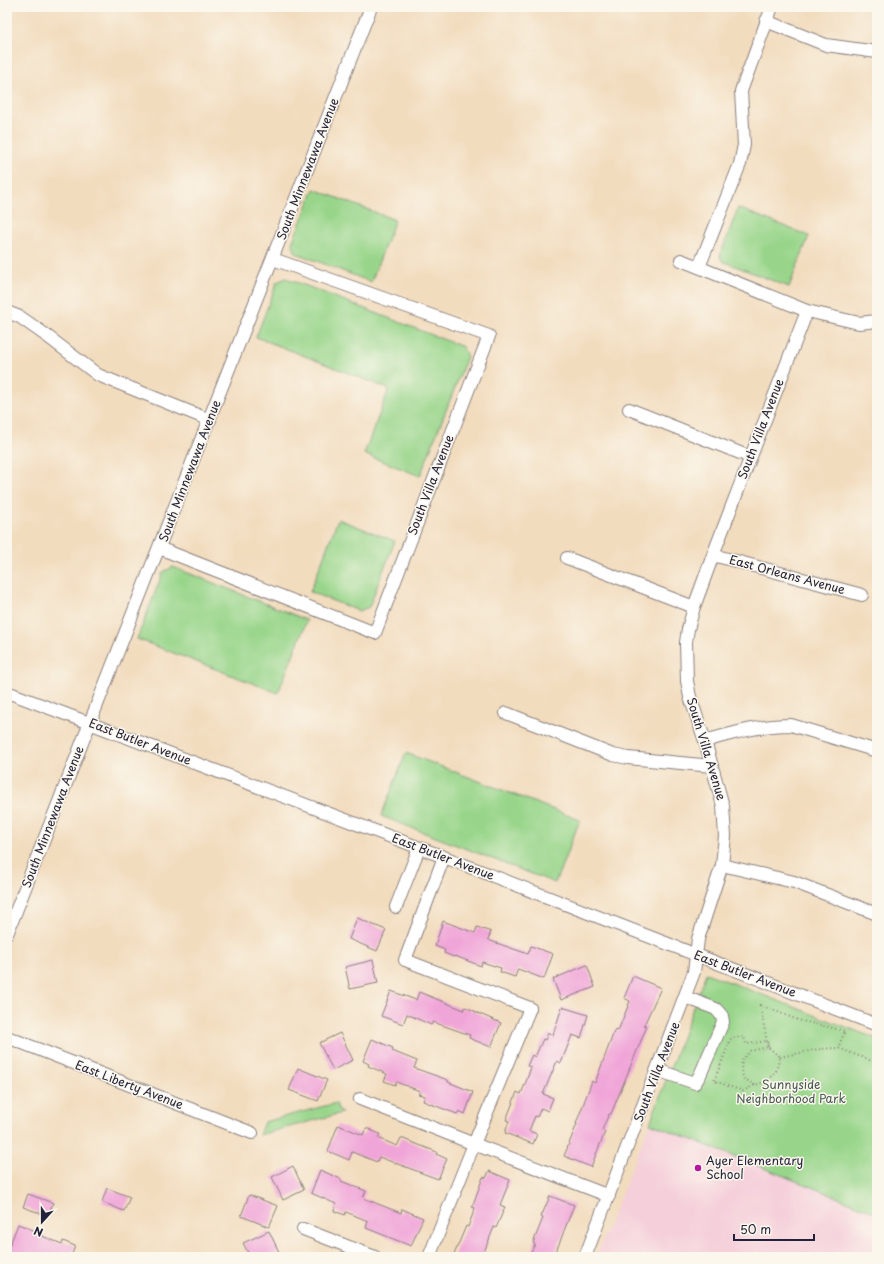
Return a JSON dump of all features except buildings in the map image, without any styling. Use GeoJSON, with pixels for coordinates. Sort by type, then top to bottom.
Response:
{"type":"FeatureCollection","features":[{"type":"Feature","properties":{"kind":"street","name":"South Minnewawa Avenue"},"geometry":{"type":"LineString","coordinates":[[7,934],[160,548],[371,7]]}},
{"type":"Feature","properties":{"kind":"street"},"geometry":{"type":"LineString","coordinates":[[699,267],[740,164],[744,144],[741,91],[772,7]]}},
{"type":"Feature","properties":{"kind":"street"},"geometry":{"type":"LineString","coordinates":[[766,21],[826,45],[877,52]]}},
{"type":"Feature","properties":{"kind":"street","name":"South Villa Avenue"},"geometry":{"type":"LineString","coordinates":[[160,548],[375,633],[489,336],[273,259]]}},
{"type":"Feature","properties":{"kind":"street"},"geometry":{"type":"LineString","coordinates":[[681,260],[807,311],[858,323],[877,321]]}},
{"type":"Feature","properties":{"kind":"street","name":"South Villa Avenue"},"geometry":{"type":"LineString","coordinates":[[585,1257],[658,1070],[694,972],[698,939],[722,865],[724,851],[723,806],[705,741],[690,697],[687,681],[686,642],[694,607],[713,555],[807,311]]}},
{"type":"Feature","properties":{"kind":"street"},"geometry":{"type":"LineString","coordinates":[[7,312],[25,320],[98,375],[210,420]]}},
{"type":"Feature","properties":{"kind":"street"},"geometry":{"type":"LineString","coordinates":[[629,409],[750,457]]}},
{"type":"Feature","properties":{"kind":"street","name":"East Orleans Avenue"},"geometry":{"type":"LineString","coordinates":[[713,555],[862,595]]}},
{"type":"Feature","properties":{"kind":"street"},"geometry":{"type":"LineString","coordinates":[[567,558],[694,607]]}},
{"type":"Feature","properties":{"kind":"street","name":"East Butler Avenue"},"geometry":{"type":"LineString","coordinates":[[7,692],[444,857],[877,1025]]}},
{"type":"Feature","properties":{"kind":"street"},"geometry":{"type":"LineString","coordinates":[[506,713],[613,755],[628,758],[712,766]]}},
{"type":"Feature","properties":{"kind":"street"},"geometry":{"type":"LineString","coordinates":[[705,741],[757,727],[791,725],[877,751]]}},
{"type":"Feature","properties":{"kind":"street"},"geometry":{"type":"LineString","coordinates":[[396,907],[419,848]]}},
{"type":"Feature","properties":{"kind":"street"},"geometry":{"type":"LineString","coordinates":[[429,1257],[530,1008],[405,960],[444,857]]}},
{"type":"Feature","properties":{"kind":"street"},"geometry":{"type":"LineString","coordinates":[[722,865],[794,882],[877,914]]}},
{"type":"Feature","properties":{"kind":"street"},"geometry":{"type":"LineString","coordinates":[[658,1070],[695,1083],[700,1075],[722,1022],[722,1016],[716,1009],[685,997]]}},
{"type":"Feature","properties":{"kind":"street","name":"East Liberty Avenue"},"geometry":{"type":"LineString","coordinates":[[7,1037],[252,1133]]}},
{"type":"Feature","properties":{"kind":"street"},"geometry":{"type":"LineString","coordinates":[[360,1099],[609,1196]]}},
{"type":"Feature","properties":{"kind":"street"},"geometry":{"type":"LineString","coordinates":[[303,1229],[375,1257]]}},
{"type":"Feature","properties":{"kind":"path"},"geometry":{"type":"LineString","coordinates":[[780,1057],[768,1047],[760,1005],[798,1020],[845,1031],[838,1048]]}},
{"type":"Feature","properties":{"kind":"path"},"geometry":{"type":"LineString","coordinates":[[768,1047],[767,1041],[746,1044],[744,1037],[731,1038],[714,1082],[743,1091],[755,1084],[767,1081],[776,1071],[780,1057]]}},
{"type":"Feature","properties":{"kind":"path"},"geometry":{"type":"LineString","coordinates":[[755,1084],[744,1079],[740,1071],[742,1060],[750,1051],[768,1047]]}},
{"type":"Feature","properties":{"kind":"path"},"geometry":{"type":"LineString","coordinates":[[780,1057],[819,1048],[838,1048],[877,1063]]}},
{"type":"Feature","properties":{"kind":"shaded area","name":"Ayer Elementary School"},"geometry":{"type":"Polygon","coordinates":[[[650,1123],[877,1213],[877,1257],[596,1257],[650,1123]]]}},
{"type":"Feature","properties":{"kind":"green space"},"geometry":{"type":"Polygon","coordinates":[[[314,189],[395,220],[371,282],[296,253],[292,243],[314,189]]]}},
{"type":"Feature","properties":{"kind":"green space"},"geometry":{"type":"Polygon","coordinates":[[[738,208],[809,236],[789,287],[722,261],[720,256],[738,208]]]}},
{"type":"Feature","properties":{"kind":"green space"},"geometry":{"type":"Polygon","coordinates":[[[286,278],[463,347],[467,357],[420,476],[364,454],[389,389],[256,337],[277,282],[286,278]]]}},
{"type":"Feature","properties":{"kind":"green space"},"geometry":{"type":"Polygon","coordinates":[[[338,519],[395,541],[369,607],[359,611],[310,592],[338,519]]]}},
{"type":"Feature","properties":{"kind":"green space"},"geometry":{"type":"Polygon","coordinates":[[[173,567],[307,620],[278,693],[137,639],[163,572],[173,567]]]}},
{"type":"Feature","properties":{"kind":"green space"},"geometry":{"type":"Polygon","coordinates":[[[406,753],[580,820],[555,883],[381,816],[406,753]]]}},
{"type":"Feature","properties":{"kind":"green space","name":"Sunnyside Neighborhood Park"},"geometry":{"type":"Polygon","coordinates":[[[706,973],[877,1039],[877,1213],[650,1123],[706,973]]]}},
{"type":"Feature","properties":{"kind":"green space"},"geometry":{"type":"Polygon","coordinates":[[[336,1103],[338,1109],[342,1113],[259,1135],[264,1122],[336,1103]]]}},
{"type":"Feature","properties":{"kind":"place","name":"Ayer Elementary School"},"geometry":{"type":"Point","coordinates":[698,1168]}}]}
